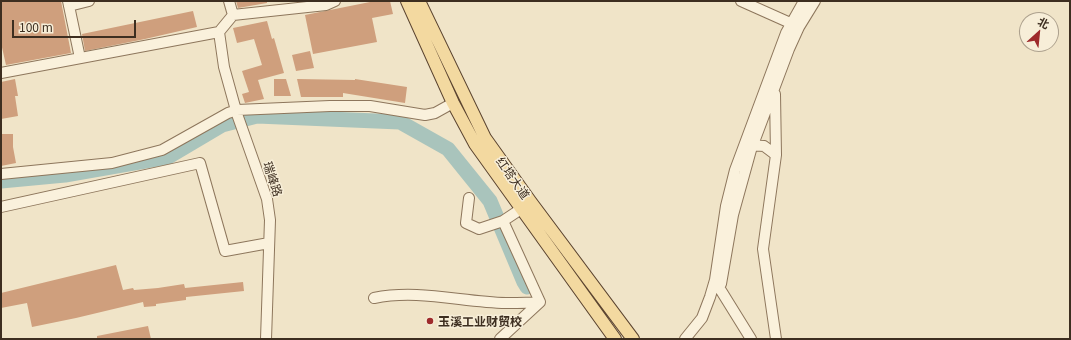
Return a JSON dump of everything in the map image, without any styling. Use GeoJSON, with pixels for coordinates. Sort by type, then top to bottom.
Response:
{"type":"FeatureCollection","features":[{"type":"Feature","properties":{"kind":"main road","name":"红塔大道"},"geometry":{"type":"LineString","coordinates":[[407,1],[453,103],[475,144],[615,339]]}},
{"type":"Feature","properties":{"kind":"main road","name":"红塔大道"},"geometry":{"type":"LineString","coordinates":[[419,1],[485,138],[530,202],[633,339]]}},
{"type":"Feature","properties":{"kind":"street"},"geometry":{"type":"LineString","coordinates":[[80,58],[68,3],[89,1]]}},
{"type":"Feature","properties":{"kind":"street"},"geometry":{"type":"LineString","coordinates":[[229,1],[233,15]]}},
{"type":"Feature","properties":{"kind":"street"},"geometry":{"type":"LineString","coordinates":[[1,72],[219,32],[233,15],[270,5],[326,5],[335,1]]}},
{"type":"Feature","properties":{"kind":"street"},"geometry":{"type":"LineString","coordinates":[[741,1],[795,25]]}},
{"type":"Feature","properties":{"kind":"street"},"geometry":{"type":"LineString","coordinates":[[693,339],[710,316],[733,215],[754,144],[789,49],[795,25],[804,1]]}},
{"type":"Feature","properties":{"kind":"street"},"geometry":{"type":"LineString","coordinates":[[685,339],[702,318],[717,287],[726,206],[743,146],[779,51],[795,25],[815,1]]}},
{"type":"Feature","properties":{"kind":"street","name":"瑞峰路"},"geometry":{"type":"LineString","coordinates":[[219,32],[224,68],[237,112],[267,199],[270,220],[266,339]]}},
{"type":"Feature","properties":{"kind":"street"},"geometry":{"type":"LineString","coordinates":[[775,88],[776,155],[763,249],[776,339]]}},
{"type":"Feature","properties":{"kind":"street"},"geometry":{"type":"LineString","coordinates":[[1,174],[112,163],[162,150],[228,113],[330,106],[370,106],[425,115],[435,113],[453,103]]}},
{"type":"Feature","properties":{"kind":"street"},"geometry":{"type":"LineString","coordinates":[[743,146],[754,144],[764,146],[776,155]]}},
{"type":"Feature","properties":{"kind":"street"},"geometry":{"type":"LineString","coordinates":[[1,207],[200,163],[225,251],[269,243]]}},
{"type":"Feature","properties":{"kind":"street"},"geometry":{"type":"LineString","coordinates":[[469,198],[466,223],[479,229],[499,222],[521,209]]}},
{"type":"Feature","properties":{"kind":"street"},"geometry":{"type":"LineString","coordinates":[[499,222],[540,302]]}},
{"type":"Feature","properties":{"kind":"street"},"geometry":{"type":"LineString","coordinates":[[717,287],[751,339]]}},
{"type":"Feature","properties":{"kind":"street"},"geometry":{"type":"LineString","coordinates":[[374,298],[389,295],[443,297],[506,303],[540,302]]}},
{"type":"Feature","properties":{"kind":"street"},"geometry":{"type":"LineString","coordinates":[[500,339],[540,302]]}},
{"type":"Feature","properties":{"kind":"building"},"geometry":{"type":"Polygon","coordinates":[[[1,1],[61,1],[71,53],[6,65],[1,43],[1,1]]]}},
{"type":"Feature","properties":{"kind":"building"},"geometry":{"type":"Polygon","coordinates":[[[236,1],[267,1],[267,3],[238,8],[236,1]]]}},
{"type":"Feature","properties":{"kind":"building"},"geometry":{"type":"Polygon","coordinates":[[[375,1],[390,1],[393,14],[372,18],[377,42],[313,54],[305,15],[375,1]]]}},
{"type":"Feature","properties":{"kind":"building"},"geometry":{"type":"Polygon","coordinates":[[[193,11],[197,27],[85,51],[82,34],[193,11]]]}},
{"type":"Feature","properties":{"kind":"building"},"geometry":{"type":"Polygon","coordinates":[[[267,21],[272,39],[274,38],[284,73],[258,80],[264,99],[245,103],[242,94],[249,92],[242,71],[262,65],[254,39],[237,43],[233,28],[267,21]]]}},
{"type":"Feature","properties":{"kind":"building"},"geometry":{"type":"Polygon","coordinates":[[[310,51],[314,68],[296,71],[292,55],[310,51]]]}},
{"type":"Feature","properties":{"kind":"building"},"geometry":{"type":"Polygon","coordinates":[[[15,79],[18,96],[15,96],[18,116],[1,119],[1,82],[15,79]]]}},
{"type":"Feature","properties":{"kind":"building"},"geometry":{"type":"Polygon","coordinates":[[[274,79],[286,79],[291,96],[274,96],[274,79]]]}},
{"type":"Feature","properties":{"kind":"building"},"geometry":{"type":"Polygon","coordinates":[[[297,79],[355,79],[407,87],[405,103],[343,93],[343,97],[301,97],[297,79]]]}},
{"type":"Feature","properties":{"kind":"building"},"geometry":{"type":"Polygon","coordinates":[[[1,134],[13,134],[13,147],[16,163],[1,166],[1,134]]]}},
{"type":"Feature","properties":{"kind":"building"},"geometry":{"type":"Polygon","coordinates":[[[116,265],[123,290],[133,288],[134,290],[158,288],[184,284],[185,288],[243,282],[244,291],[186,297],[186,300],[156,304],[156,306],[144,307],[143,302],[32,327],[27,303],[1,308],[1,293],[116,265]]]}},
{"type":"Feature","properties":{"kind":"building"},"geometry":{"type":"Polygon","coordinates":[[[148,326],[151,339],[97,339],[97,336],[148,326]]]}},
{"type":"Feature","properties":{"kind":"waterway"},"geometry":{"type":"LineString","coordinates":[[1,181],[65,175],[168,157],[222,125],[257,116],[400,122],[448,149],[490,201],[527,287]]}},
{"type":"Feature","properties":{"kind":"place","name":"玉溪工业财贸校"},"geometry":{"type":"Point","coordinates":[430,321]}}]}
